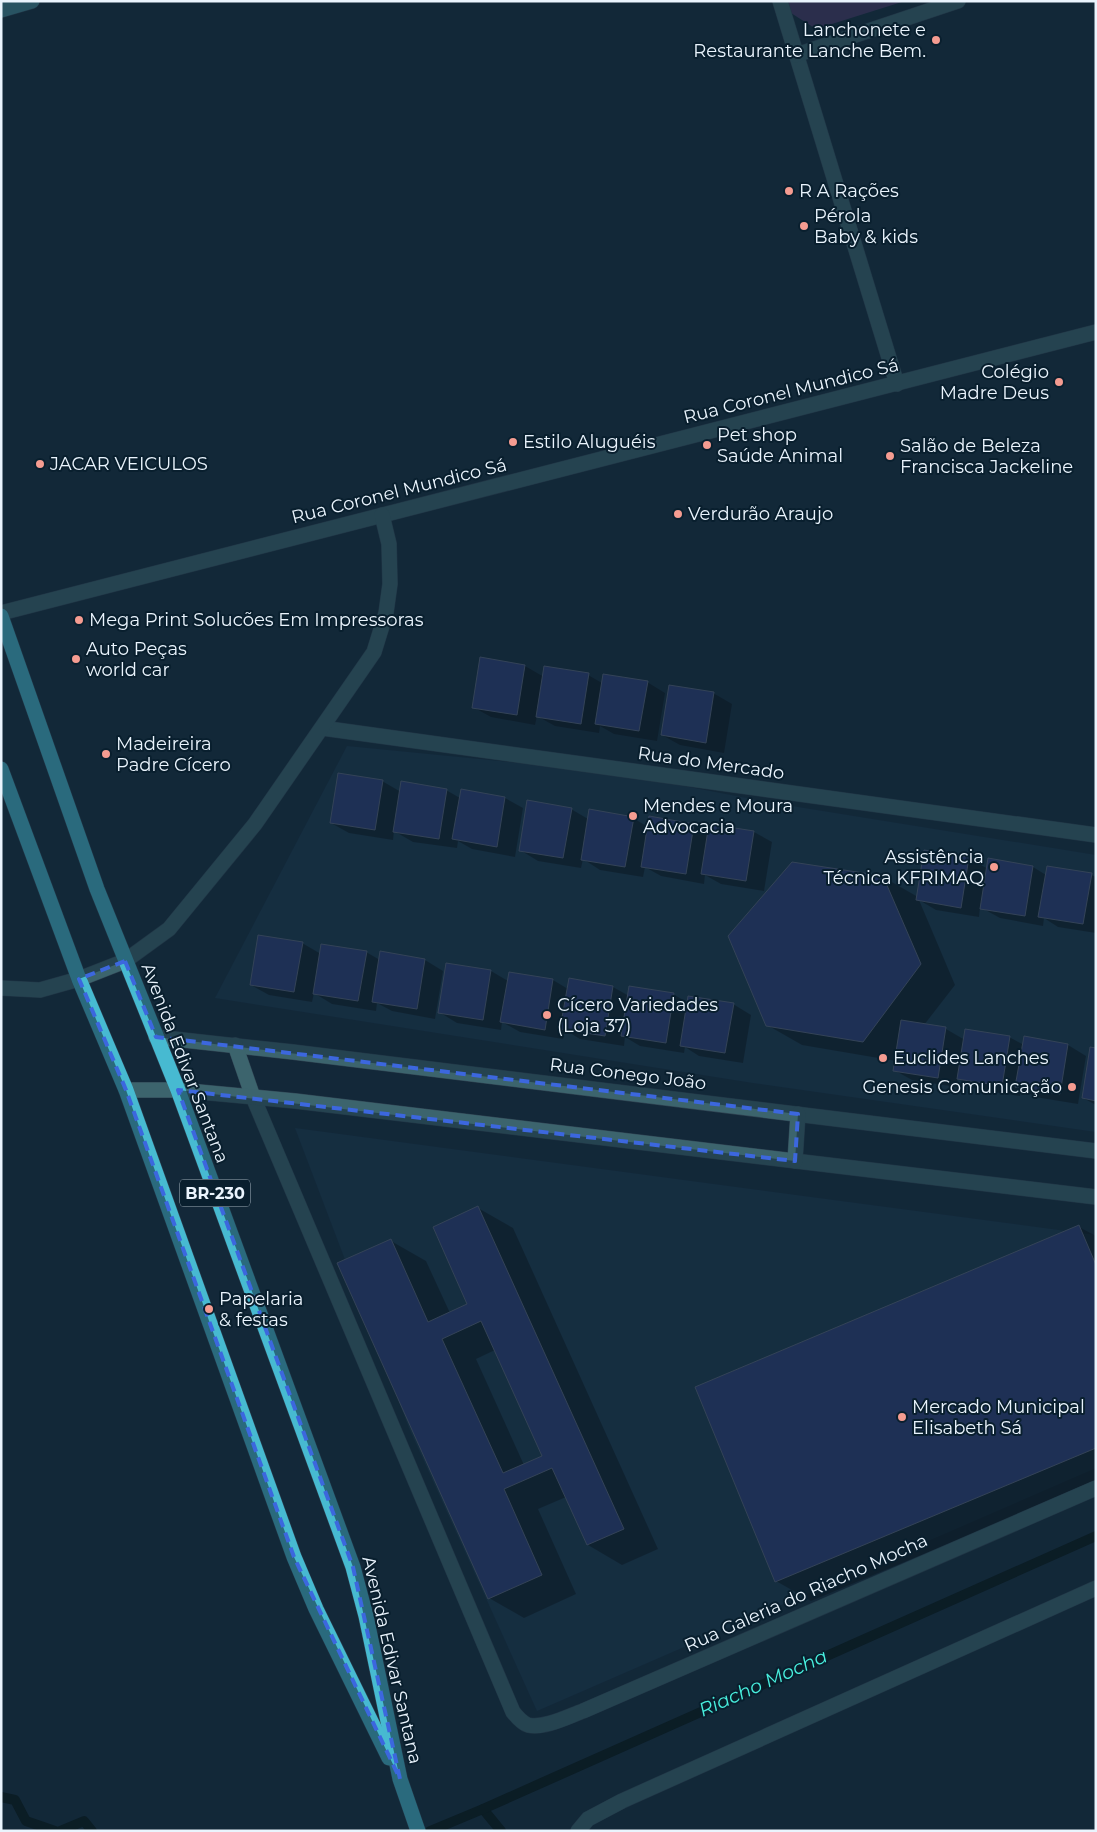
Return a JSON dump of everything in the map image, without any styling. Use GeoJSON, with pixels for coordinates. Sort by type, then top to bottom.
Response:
{"type":"FeatureCollection","features":[{"type":"Feature","properties":{"kind":"highway","name":"Avenida Edivar Santana"},"geometry":{"type":"LineString","coordinates":[[1,614],[98,889],[125,961],[178,1090],[353,1567],[366,1616],[400,1779]]}},
{"type":"Feature","properties":{"kind":"highway","name":"Avenida Edivar Santana"},"geometry":{"type":"LineString","coordinates":[[1,769],[79,979],[126,1090],[294,1557],[316,1609],[400,1779]]}},
{"type":"Feature","properties":{"kind":"highway","name":"BR-230"},"geometry":{"type":"LineString","coordinates":[[400,1779],[418,1831]]}},
{"type":"Feature","properties":{"kind":"street"},"geometry":{"type":"LineString","coordinates":[[1,10],[32,1]]}},
{"type":"Feature","properties":{"kind":"street"},"geometry":{"type":"LineString","coordinates":[[780,1],[897,384]]}},
{"type":"Feature","properties":{"kind":"street"},"geometry":{"type":"LineString","coordinates":[[796,55],[958,1]]}},
{"type":"Feature","properties":{"kind":"street","name":"Rua Coronel Mundico Sá"},"geometry":{"type":"LineString","coordinates":[[1,614],[1096,332]]}},
{"type":"Feature","properties":{"kind":"street"},"geometry":{"type":"LineString","coordinates":[[1,988],[40,990],[79,979],[125,961],[169,928],[255,824],[374,652],[386,613],[390,584],[389,544],[382,515]]}},
{"type":"Feature","properties":{"kind":"street","name":"Rua do Mercado"},"geometry":{"type":"LineString","coordinates":[[322,728],[1096,835]]}},
{"type":"Feature","properties":{"kind":"street","name":"Rua Conego João"},"geometry":{"type":"LineString","coordinates":[[156,1037],[235,1045],[1096,1151]]}},
{"type":"Feature","properties":{"kind":"street"},"geometry":{"type":"LineString","coordinates":[[235,1045],[253,1097]]}},
{"type":"Feature","properties":{"kind":"street"},"geometry":{"type":"LineString","coordinates":[[126,1090],[178,1090],[253,1097],[1096,1197]]}},
{"type":"Feature","properties":{"kind":"street","name":"Rua Galeria do Riacho Mocha"},"geometry":{"type":"LineString","coordinates":[[253,1097],[513,1712],[528,1725],[551,1723],[583,1711],[1096,1488]]}},
{"type":"Feature","properties":{"kind":"street"},"geometry":{"type":"LineString","coordinates":[[795,1161],[798,1114]]}},
{"type":"Feature","properties":{"kind":"street"},"geometry":{"type":"LineString","coordinates":[[578,1831],[588,1820],[622,1801],[1096,1588]]}},
{"type":"Feature","properties":{"kind":"highlighted area"},"geometry":{"type":"Polygon","coordinates":[[[125,961],[156,1037],[798,1114],[795,1161],[178,1090],[353,1567],[400,1779],[294,1557],[126,1090],[79,979],[125,961]]]}},
{"type":"Feature","properties":{"kind":"shaded area"},"geometry":{"type":"Polygon","coordinates":[[[788,1],[905,1],[816,29],[791,13],[788,1]]]}},
{"type":"Feature","properties":{"kind":"shaded area"},"geometry":{"type":"Polygon","coordinates":[[[347,746],[613,772],[767,802],[1096,855],[1096,1132],[753,1083],[215,998],[347,746]]]}},
{"type":"Feature","properties":{"kind":"shaded area"},"geometry":{"type":"Polygon","coordinates":[[[295,1128],[1096,1235],[1096,1468],[537,1711],[409,1428],[295,1128]]]}},
{"type":"Feature","properties":{"kind":"building"},"geometry":{"type":"Polygon","coordinates":[[[480,657],[525,665],[517,715],[472,708],[480,657]]]}},
{"type":"Feature","properties":{"kind":"building"},"geometry":{"type":"Polygon","coordinates":[[[544,666],[589,673],[581,724],[536,717],[544,666]]]}},
{"type":"Feature","properties":{"kind":"building"},"geometry":{"type":"Polygon","coordinates":[[[603,674],[648,681],[639,731],[595,724],[603,674]]]}},
{"type":"Feature","properties":{"kind":"building"},"geometry":{"type":"Polygon","coordinates":[[[669,685],[714,692],[706,743],[661,735],[669,685]]]}},
{"type":"Feature","properties":{"kind":"building"},"geometry":{"type":"Polygon","coordinates":[[[338,773],[383,780],[375,830],[330,823],[338,773]]]}},
{"type":"Feature","properties":{"kind":"building"},"geometry":{"type":"Polygon","coordinates":[[[401,781],[447,789],[439,839],[393,832],[401,781]]]}},
{"type":"Feature","properties":{"kind":"building"},"geometry":{"type":"Polygon","coordinates":[[[461,789],[505,797],[497,847],[452,839],[461,789]]]}},
{"type":"Feature","properties":{"kind":"building"},"geometry":{"type":"Polygon","coordinates":[[[527,800],[572,808],[563,858],[519,851],[527,800]]]}},
{"type":"Feature","properties":{"kind":"building"},"geometry":{"type":"Polygon","coordinates":[[[589,809],[634,817],[625,867],[581,860],[589,809]]]}},
{"type":"Feature","properties":{"kind":"building"},"geometry":{"type":"Polygon","coordinates":[[[649,816],[694,824],[686,874],[641,867],[649,816]]]}},
{"type":"Feature","properties":{"kind":"building"},"geometry":{"type":"Polygon","coordinates":[[[709,824],[754,831],[746,881],[701,874],[709,824]]]}},
{"type":"Feature","properties":{"kind":"building"},"geometry":{"type":"Polygon","coordinates":[[[924,850],[969,857],[961,908],[916,900],[924,850]]]}},
{"type":"Feature","properties":{"kind":"building"},"geometry":{"type":"Polygon","coordinates":[[[988,858],[1033,866],[1025,916],[980,909],[988,858]]]}},
{"type":"Feature","properties":{"kind":"building"},"geometry":{"type":"Polygon","coordinates":[[[792,862],[883,876],[921,964],[863,1042],[766,1026],[728,936],[792,862]]]}},
{"type":"Feature","properties":{"kind":"building"},"geometry":{"type":"Polygon","coordinates":[[[1047,866],[1092,873],[1083,924],[1038,917],[1047,866]]]}},
{"type":"Feature","properties":{"kind":"building"},"geometry":{"type":"Polygon","coordinates":[[[258,935],[303,942],[294,992],[250,985],[258,935]]]}},
{"type":"Feature","properties":{"kind":"building"},"geometry":{"type":"Polygon","coordinates":[[[321,944],[367,951],[358,1001],[313,994],[321,944]]]}},
{"type":"Feature","properties":{"kind":"building"},"geometry":{"type":"Polygon","coordinates":[[[380,951],[425,959],[417,1009],[372,1002],[380,951]]]}},
{"type":"Feature","properties":{"kind":"building"},"geometry":{"type":"Polygon","coordinates":[[[446,963],[491,970],[483,1020],[438,1013],[446,963]]]}},
{"type":"Feature","properties":{"kind":"building"},"geometry":{"type":"Polygon","coordinates":[[[509,972],[553,979],[545,1030],[500,1022],[509,972]]]}},
{"type":"Feature","properties":{"kind":"building"},"geometry":{"type":"Polygon","coordinates":[[[569,978],[613,986],[605,1036],[560,1029],[569,978]]]}},
{"type":"Feature","properties":{"kind":"building"},"geometry":{"type":"Polygon","coordinates":[[[629,986],[674,993],[666,1043],[621,1036],[629,986]]]}},
{"type":"Feature","properties":{"kind":"building"},"geometry":{"type":"Polygon","coordinates":[[[688,996],[734,1003],[725,1053],[680,1046],[688,996]]]}},
{"type":"Feature","properties":{"kind":"building"},"geometry":{"type":"Polygon","coordinates":[[[901,1020],[946,1027],[938,1078],[893,1071],[901,1020]]]}},
{"type":"Feature","properties":{"kind":"building"},"geometry":{"type":"Polygon","coordinates":[[[965,1029],[1010,1036],[1002,1086],[957,1079],[965,1029]]]}},
{"type":"Feature","properties":{"kind":"building"},"geometry":{"type":"Polygon","coordinates":[[[1024,1036],[1068,1044],[1060,1094],[1015,1087],[1024,1036]]]}},
{"type":"Feature","properties":{"kind":"building"},"geometry":{"type":"Polygon","coordinates":[[[1090,1047],[1096,1048],[1096,1101],[1082,1098],[1090,1047]]]}},
{"type":"Feature","properties":{"kind":"building"},"geometry":{"type":"Polygon","coordinates":[[[478,1206],[624,1529],[587,1545],[552,1468],[504,1489],[542,1575],[488,1599],[337,1263],[391,1239],[428,1322],[467,1304],[433,1227],[478,1206]],[[481,1321],[442,1339],[503,1473],[542,1456],[481,1321]]]}},
{"type":"Feature","properties":{"kind":"building","name":"Mercado Municipal Elisabeth Sá"},"geometry":{"type":"Polygon","coordinates":[[[1079,1225],[1096,1265],[1096,1448],[775,1582],[695,1387],[1079,1225]]]}},
{"type":"Feature","properties":{"kind":"waterway","name":"Riacho Mocha"},"geometry":{"type":"LineString","coordinates":[[430,1831],[1096,1536]]}},
{"type":"Feature","properties":{"kind":"waterway","name":"Riacho Mocha"},"geometry":{"type":"LineString","coordinates":[[1,1797],[15,1800],[26,1821],[55,1831]]}},
{"type":"Feature","properties":{"kind":"waterway"},"geometry":{"type":"LineString","coordinates":[[483,1809],[501,1831]]}},
{"type":"Feature","properties":{"kind":"waterway","name":"Riacho Mocha"},"geometry":{"type":"LineString","coordinates":[[60,1831],[84,1821],[92,1831]]}},
{"type":"Feature","properties":{"kind":"place","name":"Lanchonete e Restaurante Lanche Bem."},"geometry":{"type":"Point","coordinates":[936,40]}},
{"type":"Feature","properties":{"kind":"place","name":"R A Rações"},"geometry":{"type":"Point","coordinates":[789,191]}},
{"type":"Feature","properties":{"kind":"place","name":"Pérola Baby & kids"},"geometry":{"type":"Point","coordinates":[804,226]}},
{"type":"Feature","properties":{"kind":"place","name":"Colégio Madre Deus"},"geometry":{"type":"Point","coordinates":[1059,382]}},
{"type":"Feature","properties":{"kind":"place","name":"Estilo Aluguéis"},"geometry":{"type":"Point","coordinates":[513,442]}},
{"type":"Feature","properties":{"kind":"place","name":"Pet shop Saúde Animal"},"geometry":{"type":"Point","coordinates":[707,445]}},
{"type":"Feature","properties":{"kind":"place","name":"Salão de Beleza Francisca Jackeline"},"geometry":{"type":"Point","coordinates":[890,456]}},
{"type":"Feature","properties":{"kind":"place","name":"JACAR VEICULOS"},"geometry":{"type":"Point","coordinates":[40,464]}},
{"type":"Feature","properties":{"kind":"place","name":"Verdurão Araujo"},"geometry":{"type":"Point","coordinates":[678,514]}},
{"type":"Feature","properties":{"kind":"place","name":"Mega Print Solucões Em Impressoras"},"geometry":{"type":"Point","coordinates":[79,620]}},
{"type":"Feature","properties":{"kind":"place","name":"Auto Peças world car"},"geometry":{"type":"Point","coordinates":[76,659]}},
{"type":"Feature","properties":{"kind":"place","name":"Madeireira Padre Cícero"},"geometry":{"type":"Point","coordinates":[106,754]}},
{"type":"Feature","properties":{"kind":"place","name":"Mendes e Moura Advocacia"},"geometry":{"type":"Point","coordinates":[633,816]}},
{"type":"Feature","properties":{"kind":"place","name":"Assistência Técnica KFRIMAQ"},"geometry":{"type":"Point","coordinates":[994,867]}},
{"type":"Feature","properties":{"kind":"place","name":"Cícero Variedades (Loja 37)"},"geometry":{"type":"Point","coordinates":[547,1015]}},
{"type":"Feature","properties":{"kind":"place","name":"Euclides Lanches"},"geometry":{"type":"Point","coordinates":[883,1058]}},
{"type":"Feature","properties":{"kind":"place","name":"Genesis Comunicação"},"geometry":{"type":"Point","coordinates":[1072,1087]}},
{"type":"Feature","properties":{"kind":"place","name":"Papelaria & festas"},"geometry":{"type":"Point","coordinates":[209,1309]}},
{"type":"Feature","properties":{"kind":"place","name":"Mercado Municipal Elisabeth Sá"},"geometry":{"type":"Point","coordinates":[902,1417]}}]}
